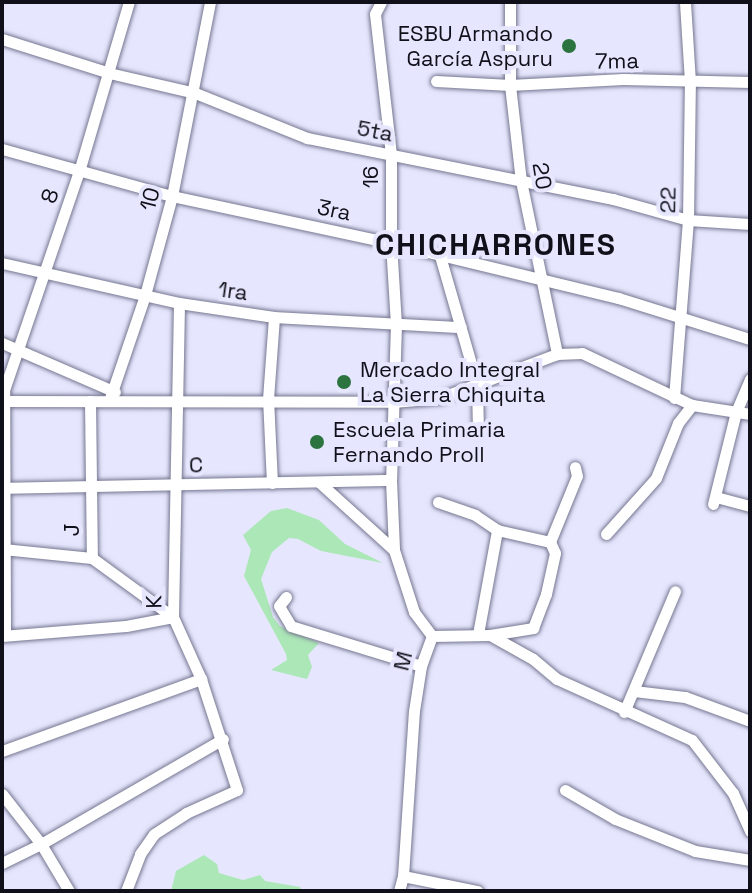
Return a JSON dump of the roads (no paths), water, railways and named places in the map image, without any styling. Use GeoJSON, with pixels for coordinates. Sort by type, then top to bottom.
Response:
{"type":"FeatureCollection","features":[{"type":"Feature","properties":{"kind":"street","name":"8"},"geometry":{"type":"LineString","coordinates":[[4,636],[4,390],[80,168],[129,2]]}},
{"type":"Feature","properties":{"kind":"street","name":"10"},"geometry":{"type":"LineString","coordinates":[[110,396],[145,295],[172,196],[195,93],[210,2]]}},
{"type":"Feature","properties":{"kind":"street","name":"16"},"geometry":{"type":"LineString","coordinates":[[381,2],[375,14],[391,155],[391,243],[396,324],[393,402]]}},
{"type":"Feature","properties":{"kind":"street","name":"20"},"geometry":{"type":"LineString","coordinates":[[510,2],[510,85],[521,181],[557,354]]}},
{"type":"Feature","properties":{"kind":"street","name":"22"},"geometry":{"type":"LineString","coordinates":[[674,398],[688,220],[690,82],[685,2]]}},
{"type":"Feature","properties":{"kind":"street","name":"5ta"},"geometry":{"type":"LineString","coordinates":[[2,39],[109,73],[195,93],[307,138],[613,199],[688,220],[750,224]]}},
{"type":"Feature","properties":{"kind":"street","name":"7ma"},"geometry":{"type":"LineString","coordinates":[[436,81],[510,85],[623,79],[750,82]]}},
{"type":"Feature","properties":{"kind":"street","name":"3ra"},"geometry":{"type":"LineString","coordinates":[[2,149],[80,168],[172,196],[391,243],[618,298],[750,339]]}},
{"type":"Feature","properties":{"kind":"street"},"geometry":{"type":"LineString","coordinates":[[440,256],[477,384],[478,430]]}},
{"type":"Feature","properties":{"kind":"street","name":"1ra"},"geometry":{"type":"LineString","coordinates":[[2,263],[179,303],[274,317],[461,327]]}},
{"type":"Feature","properties":{"kind":"street","name":"K"},"geometry":{"type":"LineString","coordinates":[[126,891],[140,854],[154,834],[186,813],[237,790],[223,739],[201,679],[173,617],[179,303]]}},
{"type":"Feature","properties":{"kind":"street"},"geometry":{"type":"LineString","coordinates":[[272,483],[268,399],[274,317]]}},
{"type":"Feature","properties":{"kind":"street"},"geometry":{"type":"LineString","coordinates":[[2,343],[110,396],[138,401],[268,399],[393,402],[440,398],[557,354],[582,353],[692,405],[750,414]]}},
{"type":"Feature","properties":{"kind":"street"},"geometry":{"type":"LineString","coordinates":[[750,379],[736,412],[714,500],[750,506]]}},
{"type":"Feature","properties":{"kind":"street"},"geometry":{"type":"LineString","coordinates":[[3,401],[90,401],[110,396]]}},
{"type":"Feature","properties":{"kind":"street","name":"J"},"geometry":{"type":"LineString","coordinates":[[90,401],[92,558],[173,617]]}},
{"type":"Feature","properties":{"kind":"street","name":"M"},"geometry":{"type":"LineString","coordinates":[[393,402],[391,480],[394,550],[414,612],[432,636],[421,666],[414,711],[403,876],[399,891]]}},
{"type":"Feature","properties":{"kind":"street"},"geometry":{"type":"LineString","coordinates":[[606,534],[656,478],[678,423],[692,405]]}},
{"type":"Feature","properties":{"kind":"street"},"geometry":{"type":"LineString","coordinates":[[432,636],[533,628],[555,553],[550,542],[577,476],[575,467]]}},
{"type":"Feature","properties":{"kind":"street","name":"C"},"geometry":{"type":"LineString","coordinates":[[4,488],[391,480]]}},
{"type":"Feature","properties":{"kind":"street"},"geometry":{"type":"LineString","coordinates":[[320,483],[394,550]]}},
{"type":"Feature","properties":{"kind":"street"},"geometry":{"type":"LineString","coordinates":[[438,502],[475,515],[497,530],[550,542]]}},
{"type":"Feature","properties":{"kind":"street"},"geometry":{"type":"LineString","coordinates":[[484,634],[497,530]]}},
{"type":"Feature","properties":{"kind":"street"},"geometry":{"type":"LineString","coordinates":[[3,549],[92,558]]}},
{"type":"Feature","properties":{"kind":"street"},"geometry":{"type":"LineString","coordinates":[[624,712],[675,591]]}},
{"type":"Feature","properties":{"kind":"street"},"geometry":{"type":"LineString","coordinates":[[286,597],[279,606],[284,619],[301,631],[317,632],[421,666]]}},
{"type":"Feature","properties":{"kind":"street"},"geometry":{"type":"LineString","coordinates":[[4,636],[126,626],[173,617]]}},
{"type":"Feature","properties":{"kind":"street"},"geometry":{"type":"LineString","coordinates":[[484,634],[533,659],[557,679],[624,712],[692,740],[733,793],[750,831]]}},
{"type":"Feature","properties":{"kind":"street"},"geometry":{"type":"LineString","coordinates":[[2,751],[201,679]]}},
{"type":"Feature","properties":{"kind":"street"},"geometry":{"type":"LineString","coordinates":[[634,691],[685,697],[750,721]]}},
{"type":"Feature","properties":{"kind":"street"},"geometry":{"type":"LineString","coordinates":[[2,863],[41,844],[223,739]]}},
{"type":"Feature","properties":{"kind":"street"},"geometry":{"type":"LineString","coordinates":[[565,790],[615,819],[695,851],[750,860]]}},
{"type":"Feature","properties":{"kind":"street"},"geometry":{"type":"LineString","coordinates":[[2,794],[41,844],[69,891]]}},
{"type":"Feature","properties":{"kind":"street"},"geometry":{"type":"LineString","coordinates":[[403,876],[477,891]]}},
{"type":"Feature","properties":{"kind":"place","name":"ESBU Armando García Aspuru"},"geometry":{"type":"Point","coordinates":[569,46]}},
{"type":"Feature","properties":{"kind":"place","name":"Mercado Integral La Sierra Chiquita"},"geometry":{"type":"Point","coordinates":[344,382]}},
{"type":"Feature","properties":{"kind":"place","name":"Escuela Primaria Fernando Proll"},"geometry":{"type":"Point","coordinates":[317,442]}},
{"type":"Feature","properties":{"kind":"district","name":"CHICHARRONES"},"geometry":{"type":"Point","coordinates":[496,245]}}]}
